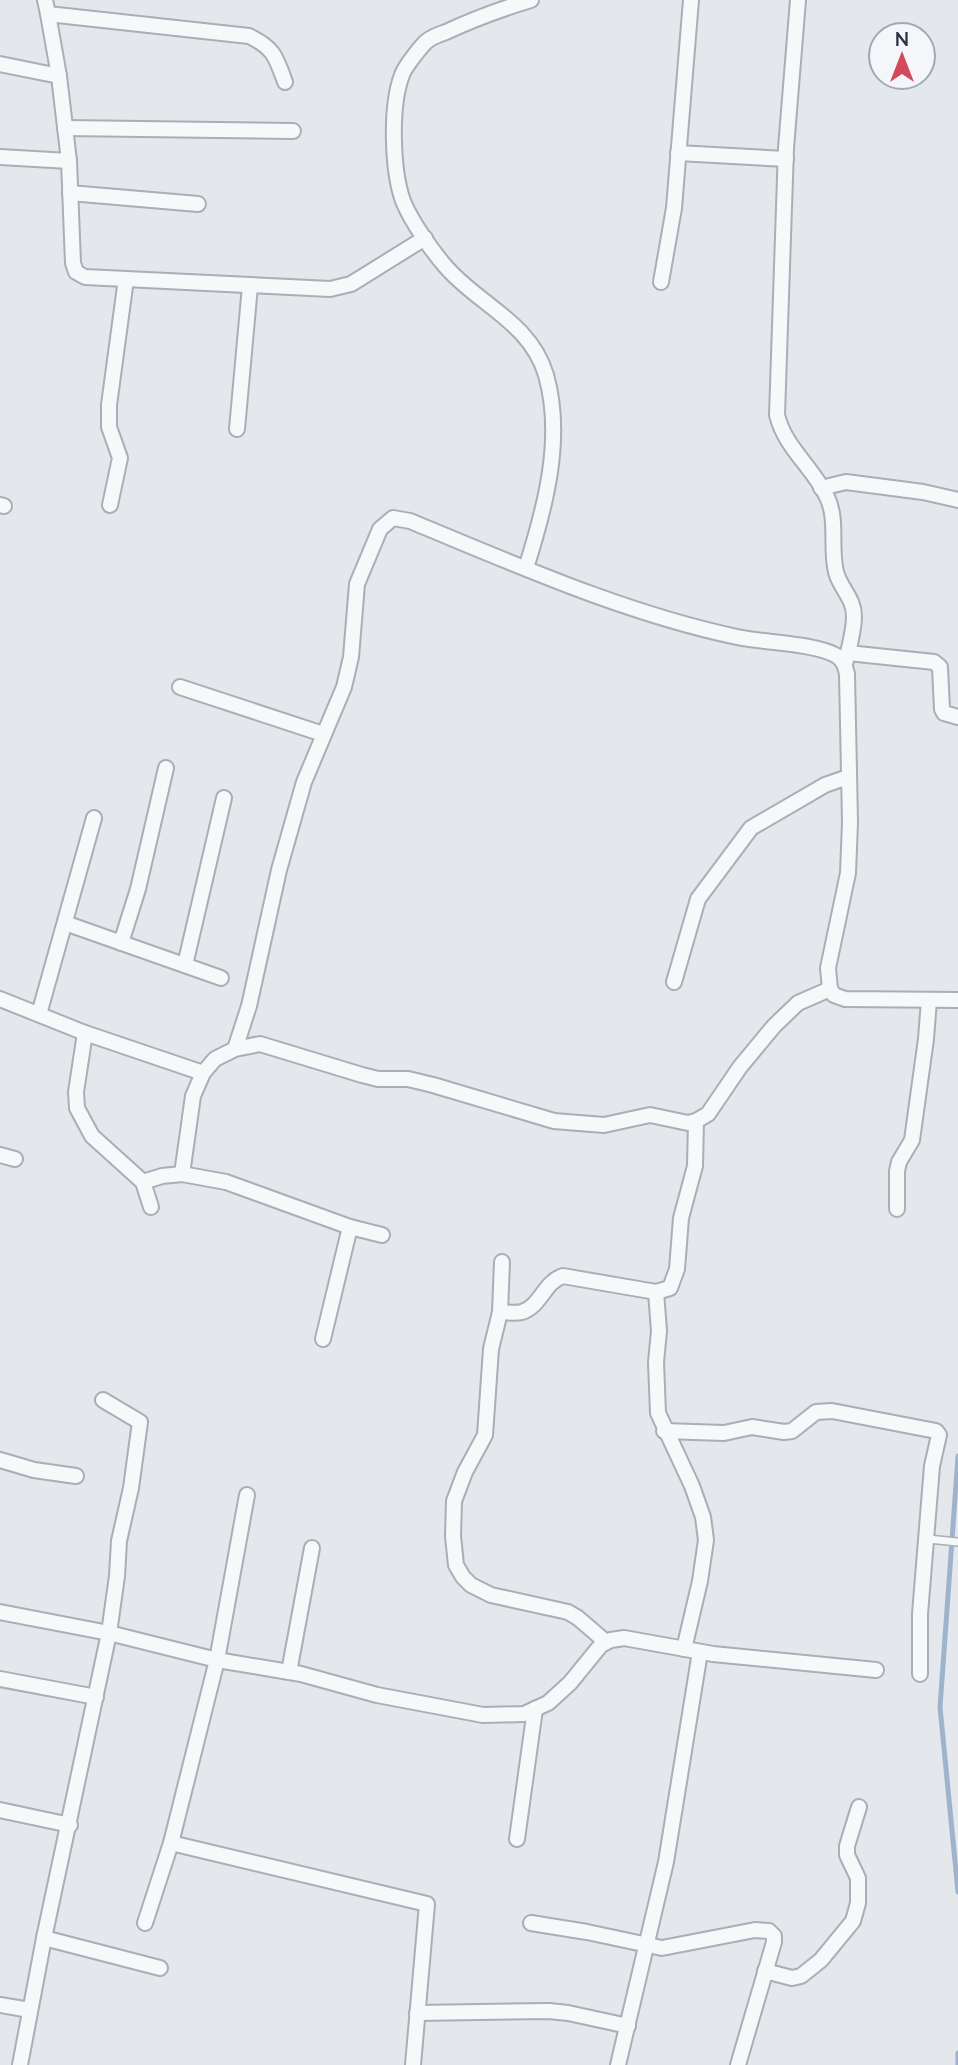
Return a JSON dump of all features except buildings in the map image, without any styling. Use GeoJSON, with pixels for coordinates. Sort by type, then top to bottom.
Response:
{"type":"FeatureCollection","features":[{"type":"Feature","properties":{"kind":"street"},"geometry":{"type":"LineString","coordinates":[[526,568],[542,515],[552,447],[553,415],[545,373],[530,344],[508,318],[464,285],[446,267],[404,203],[396,176],[395,115],[402,74],[427,40],[480,16],[531,0]]}},
{"type":"Feature","properties":{"kind":"street"},"geometry":{"type":"LineString","coordinates":[[661,282],[674,208],[691,0]]}},
{"type":"Feature","properties":{"kind":"street"},"geometry":{"type":"LineString","coordinates":[[798,0],[786,159],[777,415],[781,432],[827,497],[832,512],[836,574],[852,601],[854,616],[846,658],[848,873],[828,968],[830,989],[834,995],[845,999],[958,1000]]}},
{"type":"Feature","properties":{"kind":"street"},"geometry":{"type":"LineString","coordinates":[[285,82],[275,55],[265,44],[249,36],[46,7],[59,76],[69,161],[71,247],[76,272],[85,277],[330,289],[351,284],[425,238]]}},
{"type":"Feature","properties":{"kind":"street"},"geometry":{"type":"LineString","coordinates":[[0,64],[59,76]]}},
{"type":"Feature","properties":{"kind":"street"},"geometry":{"type":"LineString","coordinates":[[65,128],[293,131]]}},
{"type":"Feature","properties":{"kind":"street"},"geometry":{"type":"LineString","coordinates":[[678,153],[786,159]]}},
{"type":"Feature","properties":{"kind":"street"},"geometry":{"type":"LineString","coordinates":[[0,156],[69,161]]}},
{"type":"Feature","properties":{"kind":"street"},"geometry":{"type":"LineString","coordinates":[[70,193],[198,204]]}},
{"type":"Feature","properties":{"kind":"street"},"geometry":{"type":"LineString","coordinates":[[110,505],[120,458],[108,427],[108,405],[126,279]]}},
{"type":"Feature","properties":{"kind":"street"},"geometry":{"type":"LineString","coordinates":[[237,429],[250,286]]}},
{"type":"Feature","properties":{"kind":"street"},"geometry":{"type":"LineString","coordinates":[[821,488],[846,482],[923,492],[958,500]]}},
{"type":"Feature","properties":{"kind":"street"},"geometry":{"type":"LineString","coordinates":[[235,1049],[250,1006],[286,845],[304,782],[344,687],[349,667],[357,584],[380,529],[393,518],[410,521],[629,607],[737,637],[823,651],[837,657],[934,662],[940,667],[942,709],[944,713],[958,717]]}},
{"type":"Feature","properties":{"kind":"street"},"geometry":{"type":"LineString","coordinates":[[180,687],[323,734]]}},
{"type":"Feature","properties":{"kind":"street"},"geometry":{"type":"LineString","coordinates":[[121,943],[138,889],[166,768]]}},
{"type":"Feature","properties":{"kind":"street"},"geometry":{"type":"LineString","coordinates":[[674,982],[698,899],[751,828],[825,785],[848,777]]}},
{"type":"Feature","properties":{"kind":"street"},"geometry":{"type":"LineString","coordinates":[[185,965],[224,798]]}},
{"type":"Feature","properties":{"kind":"street"},"geometry":{"type":"LineString","coordinates":[[38,1014],[94,818]]}},
{"type":"Feature","properties":{"kind":"street"},"geometry":{"type":"LineString","coordinates":[[65,923],[220,978]]}},
{"type":"Feature","properties":{"kind":"street"},"geometry":{"type":"LineString","coordinates":[[182,1174],[193,1097],[203,1073],[215,1059],[235,1049],[260,1044],[378,1079],[408,1079],[433,1085],[554,1121],[604,1125],[650,1115],[688,1123],[708,1114],[740,1067],[774,1026],[798,1003],[830,989]]}},
{"type":"Feature","properties":{"kind":"street"},"geometry":{"type":"LineString","coordinates":[[0,999],[85,1033],[203,1073]]}},
{"type":"Feature","properties":{"kind":"street"},"geometry":{"type":"LineString","coordinates":[[897,1209],[897,1171],[899,1162],[912,1140],[929,1000]]}},
{"type":"Feature","properties":{"kind":"street"},"geometry":{"type":"LineString","coordinates":[[85,1033],[76,1092],[77,1108],[92,1136],[143,1182],[151,1207]]}},
{"type":"Feature","properties":{"kind":"street"},"geometry":{"type":"LineString","coordinates":[[499,1312],[520,1313],[529,1308],[555,1279],[563,1276],[656,1292],[670,1288],[677,1269],[681,1218],[695,1166],[696,1121]]}},
{"type":"Feature","properties":{"kind":"street"},"geometry":{"type":"LineString","coordinates":[[0,1155],[15,1159]]}},
{"type":"Feature","properties":{"kind":"street"},"geometry":{"type":"LineString","coordinates":[[143,1182],[182,1174],[226,1182],[350,1227],[382,1235]]}},
{"type":"Feature","properties":{"kind":"street"},"geometry":{"type":"LineString","coordinates":[[323,1339],[350,1227]]}},
{"type":"Feature","properties":{"kind":"street"},"geometry":{"type":"LineString","coordinates":[[502,1262],[499,1312],[491,1349],[485,1435],[464,1472],[454,1501],[456,1565],[471,1585],[491,1595],[568,1612],[579,1618],[606,1642]]}},
{"type":"Feature","properties":{"kind":"street"},"geometry":{"type":"LineString","coordinates":[[656,1292],[659,1331],[656,1362],[658,1413],[664,1431],[692,1486],[703,1517],[706,1540],[701,1581],[684,1649]]}},
{"type":"Feature","properties":{"kind":"street"},"geometry":{"type":"LineString","coordinates":[[20,2065],[108,1633],[117,1576],[119,1541],[131,1488],[140,1422],[103,1400]]}},
{"type":"Feature","properties":{"kind":"street"},"geometry":{"type":"LineString","coordinates":[[664,1431],[724,1433],[752,1427],[784,1432],[792,1431],[816,1412],[832,1411],[936,1431],[939,1435],[932,1466],[931,1539],[920,1614],[920,1674]]}},
{"type":"Feature","properties":{"kind":"street"},"geometry":{"type":"LineString","coordinates":[[0,1460],[34,1470],[76,1476]]}},
{"type":"Feature","properties":{"kind":"street"},"geometry":{"type":"LineString","coordinates":[[145,1923],[171,1843],[217,1660],[247,1494]]}},
{"type":"Feature","properties":{"kind":"street"},"geometry":{"type":"LineString","coordinates":[[289,1672],[312,1548]]}},
{"type":"Feature","properties":{"kind":"street"},"geometry":{"type":"LineString","coordinates":[[0,1612],[108,1633],[217,1660],[289,1672],[377,1695],[483,1715],[524,1714],[548,1703],[570,1683],[606,1642],[624,1638],[700,1652],[876,1670]]}},
{"type":"Feature","properties":{"kind":"street"},"geometry":{"type":"LineString","coordinates":[[618,2065],[666,1862],[700,1652]]}},
{"type":"Feature","properties":{"kind":"street"},"geometry":{"type":"LineString","coordinates":[[0,1679],[96,1697]]}},
{"type":"Feature","properties":{"kind":"street"},"geometry":{"type":"LineString","coordinates":[[516,1839],[535,1709]]}},
{"type":"Feature","properties":{"kind":"street"},"geometry":{"type":"LineString","coordinates":[[765,1971],[792,1978],[801,1976],[821,1960],[853,1921],[858,1903],[858,1878],[847,1855],[847,1846],[859,1807]]}},
{"type":"Feature","properties":{"kind":"street"},"geometry":{"type":"LineString","coordinates":[[0,1810],[70,1825]]}},
{"type":"Feature","properties":{"kind":"street"},"geometry":{"type":"LineString","coordinates":[[171,1843],[427,1904],[417,2014],[417,2064]]}},
{"type":"Feature","properties":{"kind":"street"},"geometry":{"type":"LineString","coordinates":[[531,1923],[662,1948],[765,1930],[774,1936],[738,2065]]}},
{"type":"Feature","properties":{"kind":"street"},"geometry":{"type":"LineString","coordinates":[[44,1938],[160,1968]]}},
{"type":"Feature","properties":{"kind":"street"},"geometry":{"type":"LineString","coordinates":[[0,2005],[30,2010]]}},
{"type":"Feature","properties":{"kind":"street"},"geometry":{"type":"LineString","coordinates":[[417,2014],[549,2011],[628,2026]]}},
{"type":"Feature","properties":{"kind":"lane"},"geometry":{"type":"LineString","coordinates":[[931,1539],[958,1542]]}},
{"type":"Feature","properties":{"kind":"waterway"},"geometry":{"type":"LineString","coordinates":[[958,1456],[940,1707],[958,1892]]}},
{"type":"Feature","properties":{"kind":"waterway"},"geometry":{"type":"LineString","coordinates":[[958,2053],[958,2065]]}}]}
